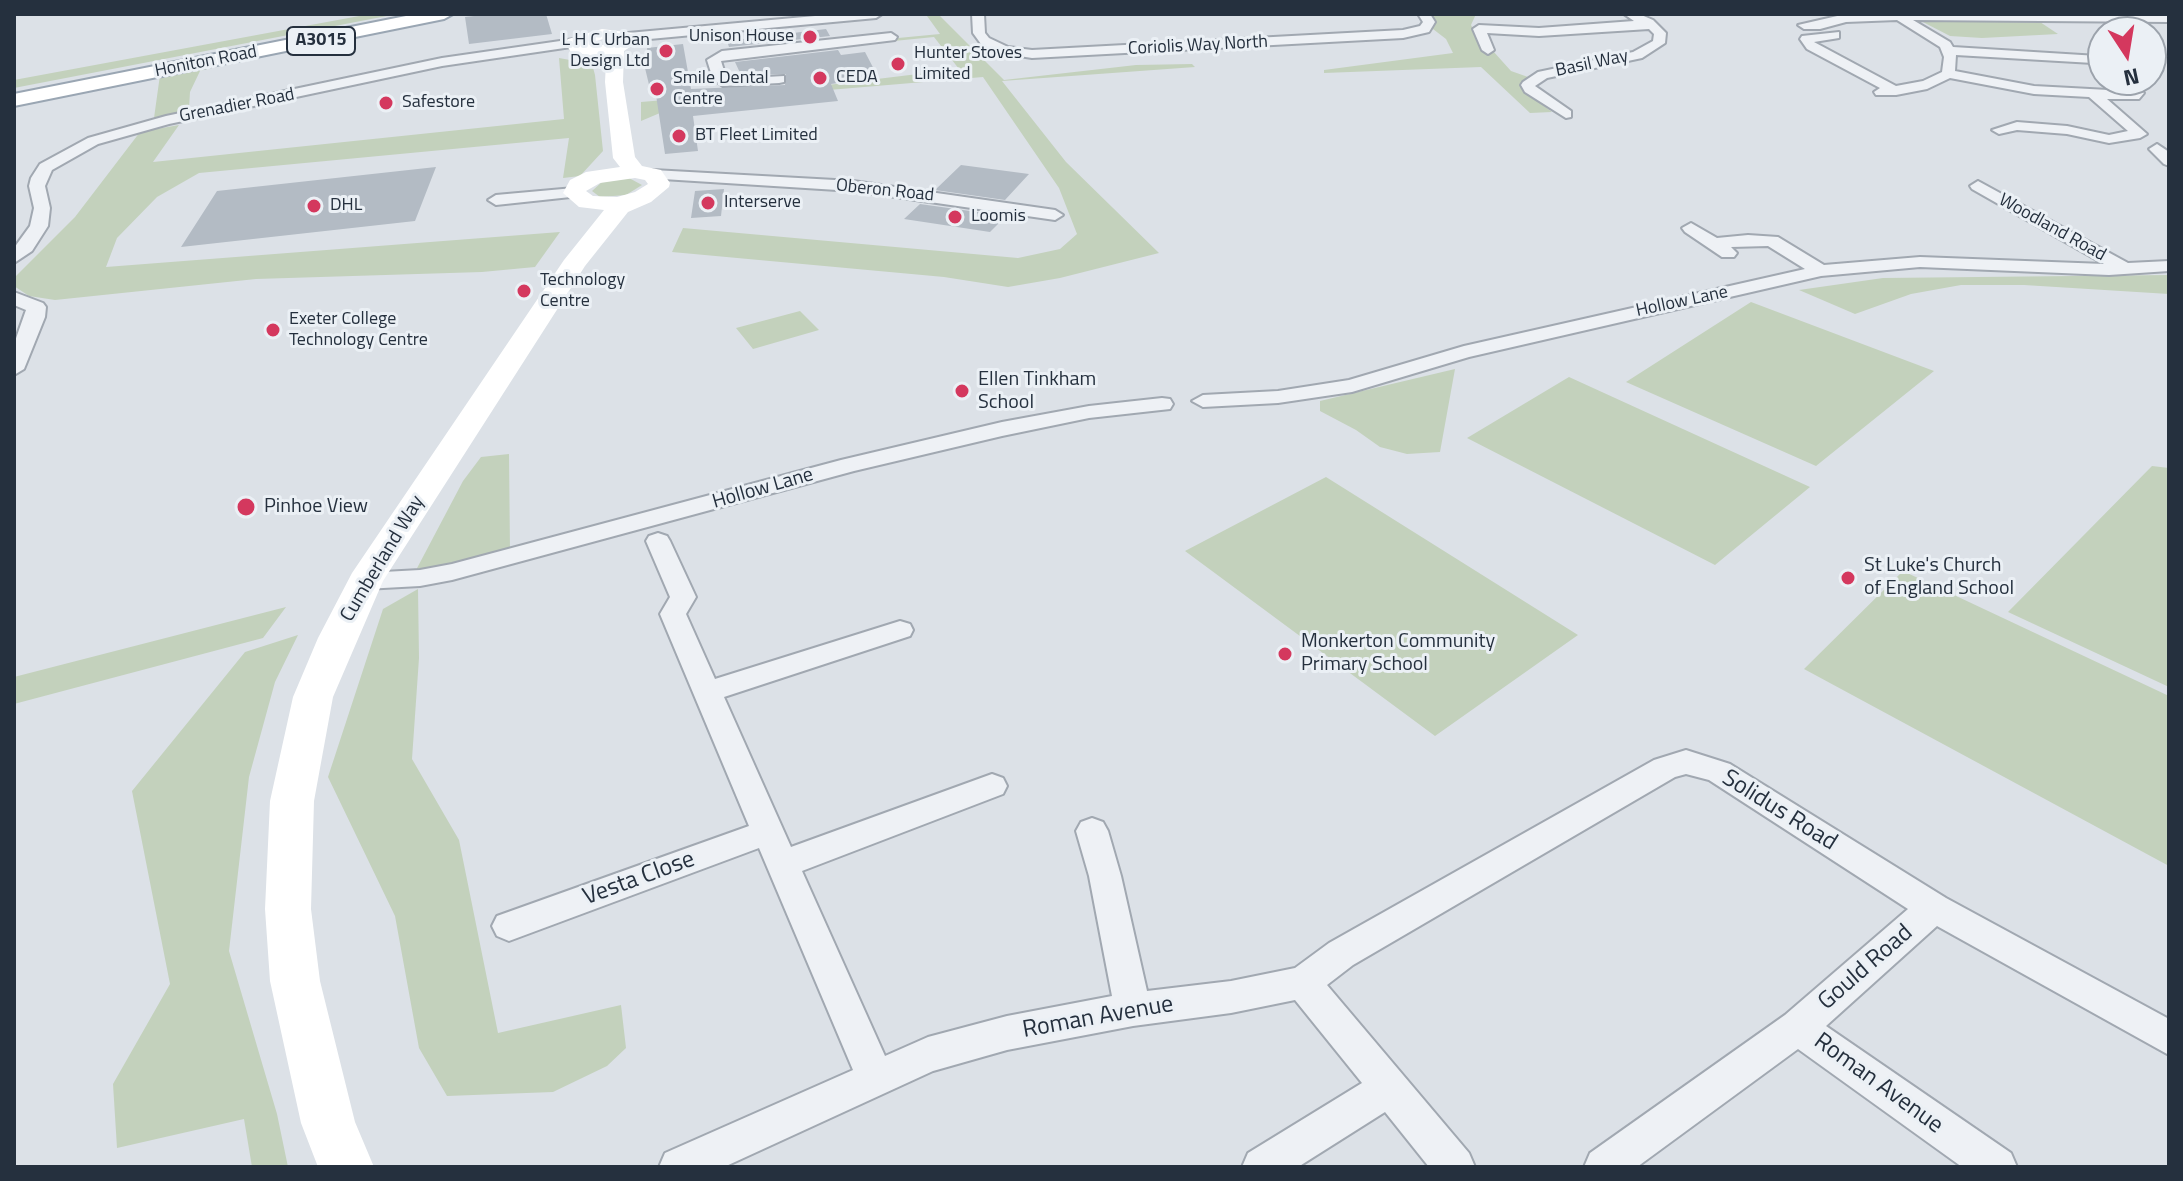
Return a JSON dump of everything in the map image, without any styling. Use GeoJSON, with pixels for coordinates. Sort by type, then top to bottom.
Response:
{"type":"FeatureCollection","features":[{"type":"Feature","properties":{"kind":"main road","name":"Honiton Road"},"geometry":{"type":"LineString","coordinates":[[14,93],[420,14]]}},
{"type":"Feature","properties":{"kind":"main road","name":"Honiton Road"},"geometry":{"type":"LineString","coordinates":[[14,100],[444,14]]}},
{"type":"Feature","properties":{"kind":"main road"},"geometry":{"type":"LineString","coordinates":[[589,209],[585,181],[605,174],[643,173],[603,42],[610,14]]}},
{"type":"Feature","properties":{"kind":"main road","name":"Cumberland Way"},"geometry":{"type":"LineString","coordinates":[[346,1167],[328,1123],[295,981],[288,909],[292,801],[313,697],[332,647],[365,581],[589,209],[617,210],[630,201],[650,194],[643,173]]}},
{"type":"Feature","properties":{"kind":"street","name":"Grenadier Road"},"geometry":{"type":"LineString","coordinates":[[14,258],[26,247],[39,226],[42,208],[37,186],[46,167],[93,141],[166,120],[442,62],[537,49],[876,14]]}},
{"type":"Feature","properties":{"kind":"street","name":"Coriolis Way North"},"geometry":{"type":"LineString","coordinates":[[978,14],[979,33],[990,44],[1011,52],[1043,54],[1403,34],[1425,29],[1429,22],[1424,14]]}},
{"type":"Feature","properties":{"kind":"street"},"geometry":{"type":"LineString","coordinates":[[1630,14],[1649,23]]}},
{"type":"Feature","properties":{"kind":"street"},"geometry":{"type":"LineString","coordinates":[[1483,15],[1479,29],[1488,50]]}},
{"type":"Feature","properties":{"kind":"street"},"geometry":{"type":"LineString","coordinates":[[2033,15],[2056,29]]}},
{"type":"Feature","properties":{"kind":"street"},"geometry":{"type":"LineString","coordinates":[[1896,16],[1937,37],[1949,51],[1948,74]]}},
{"type":"Feature","properties":{"kind":"street"},"geometry":{"type":"LineString","coordinates":[[1804,25],[1846,18],[1896,16],[2169,18]]}},
{"type":"Feature","properties":{"kind":"street"},"geometry":{"type":"LineString","coordinates":[[1479,29],[1539,32],[1649,23]]}},
{"type":"Feature","properties":{"kind":"street","name":"Basil Way"},"geometry":{"type":"LineString","coordinates":[[1541,115],[1574,114],[1528,85],[1543,75],[1648,50],[1661,38],[1649,23]]}},
{"type":"Feature","properties":{"kind":"street"},"geometry":{"type":"LineString","coordinates":[[1827,23],[1842,27]]}},
{"type":"Feature","properties":{"kind":"street"},"geometry":{"type":"LineString","coordinates":[[772,24],[784,48]]}},
{"type":"Feature","properties":{"kind":"street"},"geometry":{"type":"LineString","coordinates":[[1896,91],[1811,46],[1806,39],[1873,28],[1914,26]]}},
{"type":"Feature","properties":{"kind":"street"},"geometry":{"type":"LineString","coordinates":[[779,79],[728,83],[720,79],[714,60],[722,55],[891,37]]}},
{"type":"Feature","properties":{"kind":"street"},"geometry":{"type":"LineString","coordinates":[[2073,43],[2087,54]]}},
{"type":"Feature","properties":{"kind":"street"},"geometry":{"type":"LineString","coordinates":[[1949,51],[2087,61]]}},
{"type":"Feature","properties":{"kind":"street"},"geometry":{"type":"LineString","coordinates":[[1874,93],[1927,85],[1948,74],[2034,90],[2087,94]]}},
{"type":"Feature","properties":{"kind":"street"},"geometry":{"type":"LineString","coordinates":[[2095,96],[2140,134],[2101,138]]}},
{"type":"Feature","properties":{"kind":"street"},"geometry":{"type":"LineString","coordinates":[[1999,130],[2017,126],[2067,130],[2101,138],[2125,148]]}},
{"type":"Feature","properties":{"kind":"street"},"geometry":{"type":"LineString","coordinates":[[2157,149],[2169,161]]}},
{"type":"Feature","properties":{"kind":"street","name":"Oberon Road"},"geometry":{"type":"LineString","coordinates":[[643,173],[714,180],[853,186],[1055,215]]}},
{"type":"Feature","properties":{"kind":"street","name":"Woodland Road"},"geometry":{"type":"LineString","coordinates":[[1978,186],[2126,269]]}},
{"type":"Feature","properties":{"kind":"street"},"geometry":{"type":"LineString","coordinates":[[496,200],[589,209]]}},
{"type":"Feature","properties":{"kind":"street"},"geometry":{"type":"LineString","coordinates":[[1691,228],[1734,256]]}},
{"type":"Feature","properties":{"kind":"street"},"geometry":{"type":"LineString","coordinates":[[1714,243],[1772,241],[1821,271]]}},
{"type":"Feature","properties":{"kind":"street","name":"Hollow Lane"},"geometry":{"type":"LineString","coordinates":[[1203,401],[1290,395],[1352,386],[1464,352],[1821,271],[1920,262],[2126,269],[2169,266]]}},
{"type":"Feature","properties":{"kind":"street"},"geometry":{"type":"LineString","coordinates":[[14,298],[36,307],[35,317],[14,369]]}},
{"type":"Feature","properties":{"kind":"street","name":"Hollow Lane"},"geometry":{"type":"LineString","coordinates":[[365,581],[420,578],[464,569],[849,465],[1002,429],[1089,412],[1162,404]]}},
{"type":"Feature","properties":{"kind":"street"},"geometry":{"type":"LineString","coordinates":[[658,541],[683,597],[673,614],[876,1079]]}},
{"type":"Feature","properties":{"kind":"street"},"geometry":{"type":"LineString","coordinates":[[707,692],[900,630]]}},
{"type":"Feature","properties":{"kind":"street","name":"Solidus Road"},"geometry":{"type":"LineString","coordinates":[[1303,982],[1341,954],[1665,768],[1686,762],[1719,772],[1934,908],[2169,1038]]}},
{"type":"Feature","properties":{"kind":"street"},"geometry":{"type":"LineString","coordinates":[[782,864],[992,786]]}},
{"type":"Feature","properties":{"kind":"street"},"geometry":{"type":"LineString","coordinates":[[1092,831],[1105,876],[1133,1009]]}},
{"type":"Feature","properties":{"kind":"street","name":"Vesta Close"},"geometry":{"type":"LineString","coordinates":[[509,926],[768,832]]}},
{"type":"Feature","properties":{"kind":"street","name":"Gould Road"},"geometry":{"type":"LineString","coordinates":[[1798,1027],[1934,908]]}},
{"type":"Feature","properties":{"kind":"street"},"geometry":{"type":"LineString","coordinates":[[1303,982],[1455,1167]]}},
{"type":"Feature","properties":{"kind":"street","name":"Roman Avenue"},"geometry":{"type":"LineString","coordinates":[[679,1167],[928,1055],[1007,1033],[1133,1009],[1231,997],[1303,982]]}},
{"type":"Feature","properties":{"kind":"street","name":"Roman Avenue"},"geometry":{"type":"LineString","coordinates":[[1604,1167],[1798,1027],[1866,1078],[1997,1167]]}},
{"type":"Feature","properties":{"kind":"street"},"geometry":{"type":"LineString","coordinates":[[1262,1167],[1388,1088]]}},
{"type":"Feature","properties":{"kind":"green space"},"geometry":{"type":"Polygon","coordinates":[[[370,14],[397,14],[14,88],[14,80],[370,14]]]}},
{"type":"Feature","properties":{"kind":"green space"},"geometry":{"type":"Polygon","coordinates":[[[920,14],[940,16],[1004,80],[1136,65],[1192,64],[1195,67],[1002,81],[1066,162],[1159,253],[1060,278],[1008,287],[944,277],[672,252],[683,228],[1018,258],[1060,249],[1077,234],[1059,188],[983,77],[686,102],[641,121],[641,102],[795,89],[959,69],[934,37],[877,40],[940,34],[927,16],[920,14]]]}},
{"type":"Feature","properties":{"kind":"green space"},"geometry":{"type":"Polygon","coordinates":[[[1430,14],[1476,14],[1471,25],[1484,51],[1493,51],[1511,71],[1528,77],[1521,83],[1526,92],[1552,112],[1530,113],[1481,67],[1324,73],[1324,70],[1453,53],[1446,39],[1429,26],[1432,20],[1430,14]]]}},
{"type":"Feature","properties":{"kind":"green space"},"geometry":{"type":"Polygon","coordinates":[[[2034,18],[2058,34],[1982,38],[1950,36],[1919,20],[2034,18]]]}},
{"type":"Feature","properties":{"kind":"green space"},"geometry":{"type":"Polygon","coordinates":[[[559,58],[592,64],[595,75],[603,151],[580,176],[563,178],[569,138],[199,173],[157,197],[117,238],[106,267],[560,232],[535,267],[482,272],[256,279],[55,300],[29,296],[14,286],[14,278],[75,217],[140,132],[179,125],[153,162],[564,119],[559,58]]]}},
{"type":"Feature","properties":{"kind":"green space"},"geometry":{"type":"Polygon","coordinates":[[[211,68],[200,71],[190,92],[189,108],[203,106],[206,110],[154,118],[160,75],[211,68]]]}},
{"type":"Feature","properties":{"kind":"green space"},"geometry":{"type":"Polygon","coordinates":[[[629,178],[642,185],[626,195],[600,197],[592,191],[603,181],[629,178]]]}},
{"type":"Feature","properties":{"kind":"green space"},"geometry":{"type":"Polygon","coordinates":[[[2169,275],[2169,294],[2024,285],[1961,285],[1911,294],[1855,314],[1799,290],[1883,278],[2169,275]]]}},
{"type":"Feature","properties":{"kind":"green space"},"geometry":{"type":"Polygon","coordinates":[[[1751,302],[1934,371],[1816,466],[1626,382],[1751,302]]]}},
{"type":"Feature","properties":{"kind":"green space"},"geometry":{"type":"Polygon","coordinates":[[[800,311],[819,330],[753,349],[736,328],[800,311]]]}},
{"type":"Feature","properties":{"kind":"green space"},"geometry":{"type":"Polygon","coordinates":[[[1455,369],[1440,452],[1407,454],[1380,447],[1320,411],[1320,401],[1455,369]]]}},
{"type":"Feature","properties":{"kind":"green space"},"geometry":{"type":"Polygon","coordinates":[[[1569,377],[1810,487],[1715,565],[1467,438],[1569,377]]]}},
{"type":"Feature","properties":{"kind":"green space"},"geometry":{"type":"Polygon","coordinates":[[[509,454],[510,552],[415,572],[463,481],[481,457],[509,454]]]}},
{"type":"Feature","properties":{"kind":"green space"},"geometry":{"type":"Polygon","coordinates":[[[2152,466],[2169,468],[2169,687],[2008,612],[2152,466]]]}},
{"type":"Feature","properties":{"kind":"green space"},"geometry":{"type":"Polygon","coordinates":[[[1326,477],[1578,635],[1435,736],[1185,551],[1326,477]]]}},
{"type":"Feature","properties":{"kind":"green space"},"geometry":{"type":"Polygon","coordinates":[[[1903,571],[2169,696],[2169,866],[1804,669],[1903,571]]]}},
{"type":"Feature","properties":{"kind":"green space"},"geometry":{"type":"Polygon","coordinates":[[[418,589],[419,658],[412,759],[459,840],[498,1033],[621,1005],[626,1048],[607,1066],[553,1092],[447,1096],[419,1048],[395,916],[328,777],[383,609],[418,589]]]}},
{"type":"Feature","properties":{"kind":"green space"},"geometry":{"type":"Polygon","coordinates":[[[286,607],[263,638],[14,704],[14,677],[286,607]]]}},
{"type":"Feature","properties":{"kind":"green space"},"geometry":{"type":"Polygon","coordinates":[[[298,635],[275,682],[249,777],[229,951],[277,1114],[288,1167],[252,1167],[244,1119],[117,1148],[113,1084],[170,984],[132,791],[245,652],[298,635]]]}},
{"type":"Feature","properties":{"kind":"building"},"geometry":{"type":"Polygon","coordinates":[[[546,14],[552,34],[469,44],[465,17],[546,14]]]}},
{"type":"Feature","properties":{"kind":"building"},"geometry":{"type":"Polygon","coordinates":[[[826,29],[830,36],[729,47],[727,41],[826,29]]]}},
{"type":"Feature","properties":{"kind":"building"},"geometry":{"type":"Polygon","coordinates":[[[683,44],[691,89],[785,85],[786,74],[741,75],[735,62],[838,50],[841,55],[865,52],[878,77],[831,84],[838,101],[693,116],[698,151],[665,154],[656,95],[651,93],[645,68],[649,67],[647,48],[683,44]]]}},
{"type":"Feature","properties":{"kind":"building"},"geometry":{"type":"Polygon","coordinates":[[[961,165],[1029,174],[1005,200],[935,190],[961,165]]]}},
{"type":"Feature","properties":{"kind":"building","name":"DHL"},"geometry":{"type":"Polygon","coordinates":[[[436,167],[415,221],[181,247],[217,191],[436,167]]]}},
{"type":"Feature","properties":{"kind":"building","name":"Interserve"},"geometry":{"type":"Polygon","coordinates":[[[724,189],[721,216],[691,218],[695,191],[724,189]]]}},
{"type":"Feature","properties":{"kind":"building","name":"Loomis"},"geometry":{"type":"Polygon","coordinates":[[[920,204],[1006,216],[990,232],[904,219],[920,204]]]}},
{"type":"Feature","properties":{"kind":"place","name":"Unison House"},"geometry":{"type":"Point","coordinates":[810,37]}},
{"type":"Feature","properties":{"kind":"place","name":"L H C Urban Design Ltd"},"geometry":{"type":"Point","coordinates":[666,51]}},
{"type":"Feature","properties":{"kind":"place","name":"Hunter Stoves Limited"},"geometry":{"type":"Point","coordinates":[898,64]}},
{"type":"Feature","properties":{"kind":"place","name":"CEDA"},"geometry":{"type":"Point","coordinates":[820,78]}},
{"type":"Feature","properties":{"kind":"place","name":"Smile Dental Centre"},"geometry":{"type":"Point","coordinates":[657,89]}},
{"type":"Feature","properties":{"kind":"place","name":"Safestore"},"geometry":{"type":"Point","coordinates":[386,103]}},
{"type":"Feature","properties":{"kind":"place","name":"BT Fleet Limited"},"geometry":{"type":"Point","coordinates":[679,136]}},
{"type":"Feature","properties":{"kind":"place","name":"Interserve"},"geometry":{"type":"Point","coordinates":[708,203]}},
{"type":"Feature","properties":{"kind":"place","name":"DHL"},"geometry":{"type":"Point","coordinates":[314,206]}},
{"type":"Feature","properties":{"kind":"place","name":"Loomis"},"geometry":{"type":"Point","coordinates":[955,217]}},
{"type":"Feature","properties":{"kind":"place","name":"Technology Centre"},"geometry":{"type":"Point","coordinates":[524,291]}},
{"type":"Feature","properties":{"kind":"place","name":"Exeter College Technology Centre"},"geometry":{"type":"Point","coordinates":[273,330]}},
{"type":"Feature","properties":{"kind":"place","name":"Ellen Tinkham School"},"geometry":{"type":"Point","coordinates":[962,391]}},
{"type":"Feature","properties":{"kind":"place","name":"Pinhoe View"},"geometry":{"type":"Point","coordinates":[246,507]}},
{"type":"Feature","properties":{"kind":"place","name":"St Luke's Church of England School"},"geometry":{"type":"Point","coordinates":[1848,578]}},
{"type":"Feature","properties":{"kind":"place","name":"Monkerton Community Primary School"},"geometry":{"type":"Point","coordinates":[1285,654]}}]}
